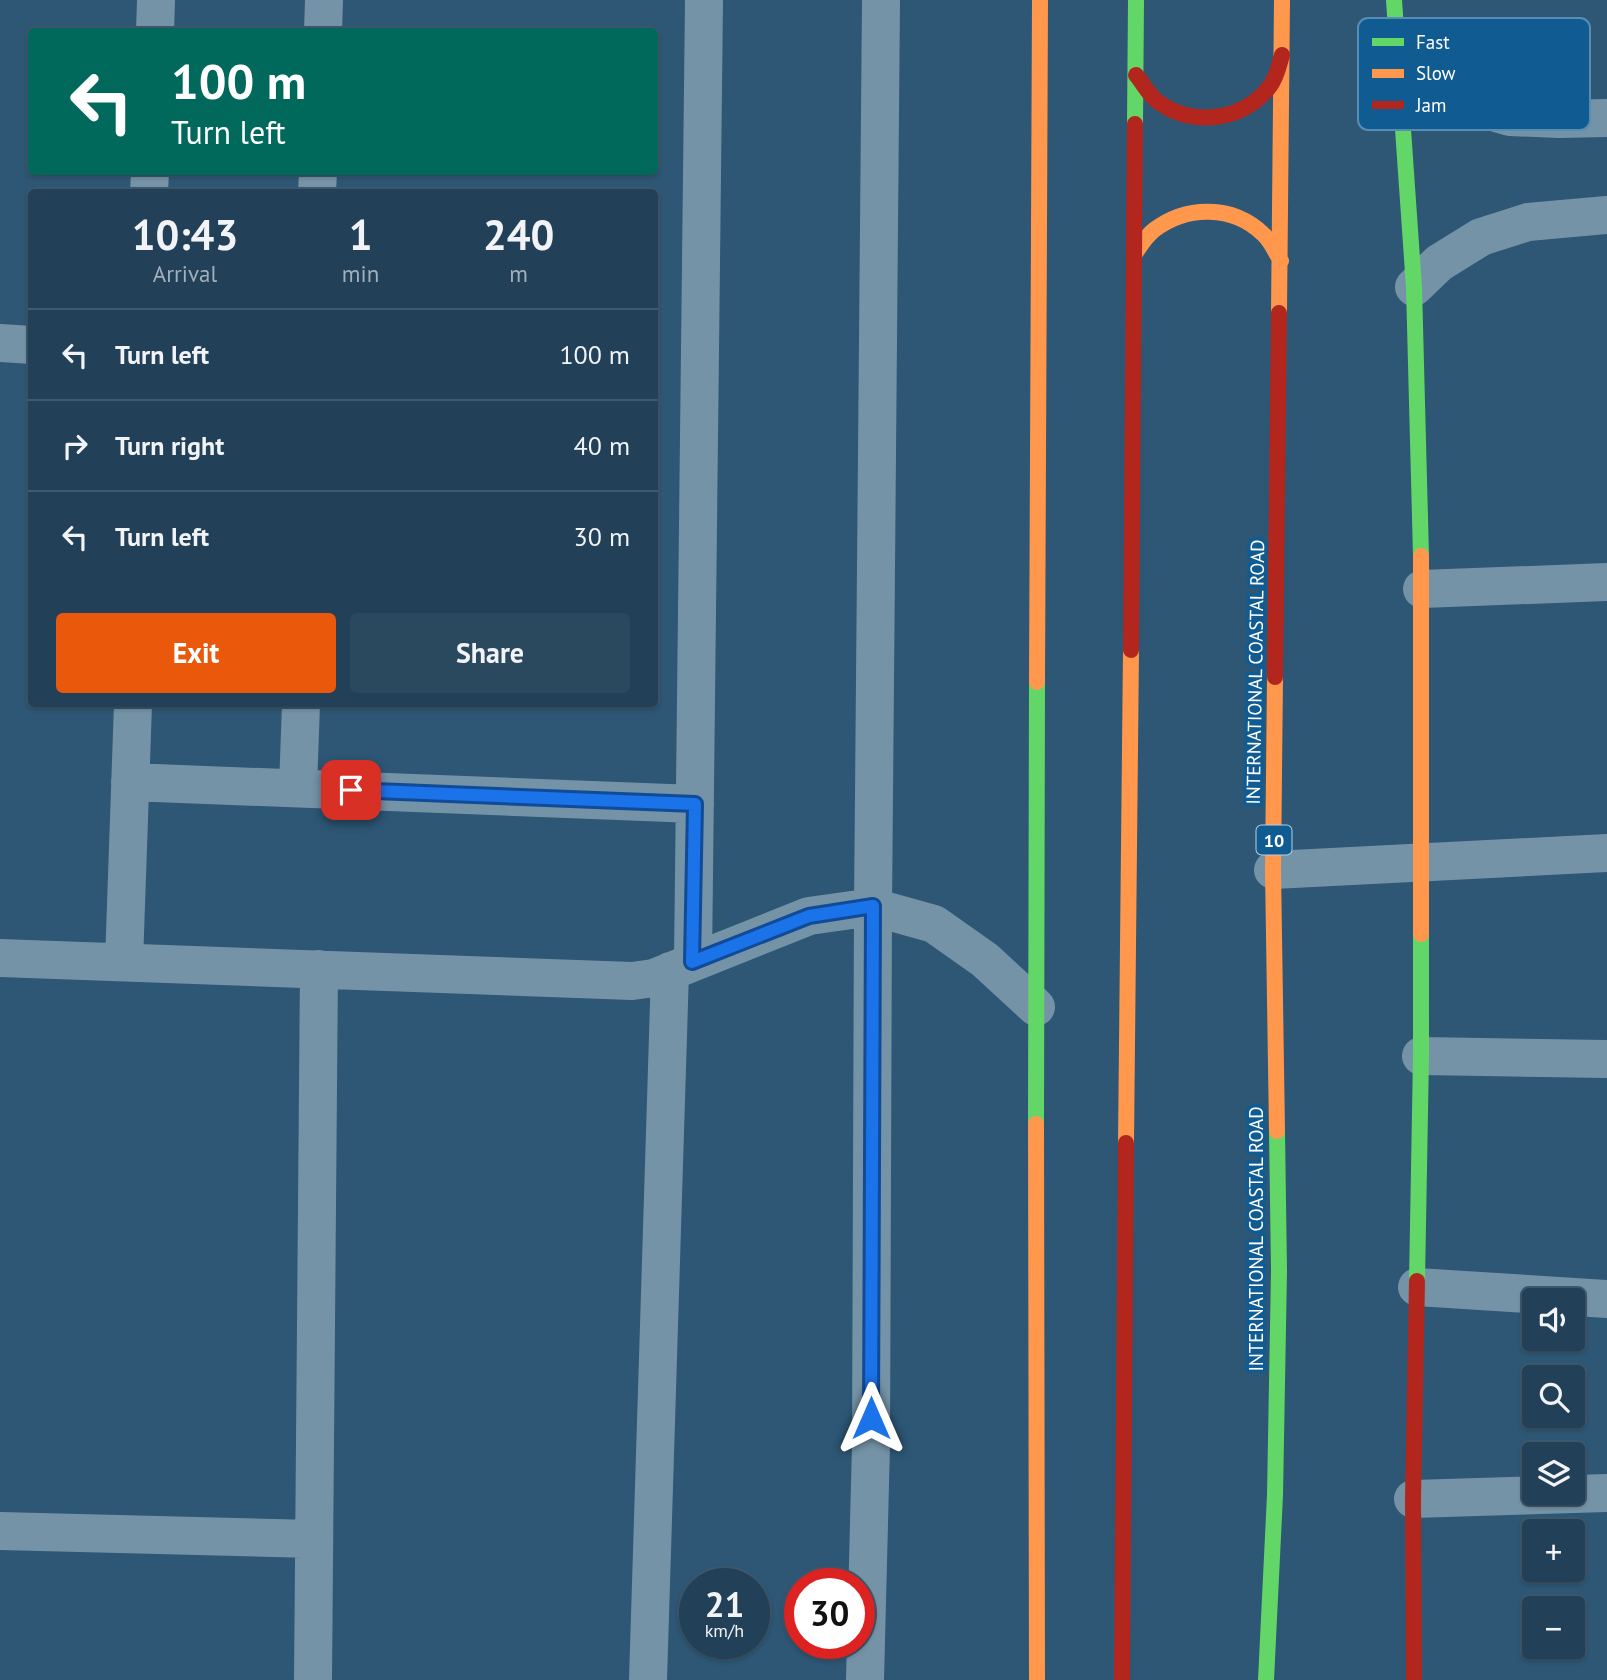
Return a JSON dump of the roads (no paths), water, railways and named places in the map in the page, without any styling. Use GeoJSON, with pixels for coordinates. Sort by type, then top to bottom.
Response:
{"type":"FeatureCollection","features":[{"type":"Feature","properties":{"kind":"main road"},"geometry":{"type":"LineString","coordinates":[[1037,1680],[1036,1007],[1040,0]]}},
{"type":"Feature","properties":{"kind":"main road"},"geometry":{"type":"LineString","coordinates":[[1122,1680],[1136,0]]}},
{"type":"Feature","properties":{"kind":"main road","name":"INTERNATIONAL COASTAL ROAD"},"geometry":{"type":"LineString","coordinates":[[1266,1680],[1275,1494],[1279,1271],[1273,870],[1282,0]]}},
{"type":"Feature","properties":{"kind":"main road"},"geometry":{"type":"LineString","coordinates":[[1394,0],[1395,18]]}},
{"type":"Feature","properties":{"kind":"main road"},"geometry":{"type":"LineString","coordinates":[[1136,75],[1157,101],[1175,111],[1185,116],[1217,119],[1248,108],[1271,85],[1283,55]]}},
{"type":"Feature","properties":{"kind":"main road"},"geometry":{"type":"LineString","coordinates":[[1403,130],[1414,287],[1422,589],[1420,1056],[1413,1499],[1414,1680]]}},
{"type":"Feature","properties":{"kind":"main road"},"geometry":{"type":"LineString","coordinates":[[1134,255],[1153,230],[1179,215],[1210,210],[1239,217],[1256,229],[1264,235],[1280,261]]}},
{"type":"Feature","properties":{"kind":"street"},"geometry":{"type":"LineString","coordinates":[[155,28],[156,0]]}},
{"type":"Feature","properties":{"kind":"street"},"geometry":{"type":"LineString","coordinates":[[323,28],[324,0]]}},
{"type":"Feature","properties":{"kind":"street"},"geometry":{"type":"LineString","coordinates":[[648,1680],[681,966],[695,804],[704,0]]}},
{"type":"Feature","properties":{"kind":"street"},"geometry":{"type":"LineString","coordinates":[[865,1680],[871,1431],[881,0]]}},
{"type":"Feature","properties":{"kind":"street"},"geometry":{"type":"LineString","coordinates":[[1414,287],[1439,263],[1482,237],[1528,222],[1607,215]]}},
{"type":"Feature","properties":{"kind":"street"},"geometry":{"type":"LineString","coordinates":[[0,343],[28,345]]}},
{"type":"Feature","properties":{"kind":"street"},"geometry":{"type":"LineString","coordinates":[[1422,589],[1607,582]]}},
{"type":"Feature","properties":{"kind":"street"},"geometry":{"type":"LineString","coordinates":[[124,962],[133,707]]}},
{"type":"Feature","properties":{"kind":"street"},"geometry":{"type":"LineString","coordinates":[[298,788],[300,707]]}},
{"type":"Feature","properties":{"kind":"street"},"geometry":{"type":"LineString","coordinates":[[130,782],[695,804]]}},
{"type":"Feature","properties":{"kind":"street"},"geometry":{"type":"LineString","coordinates":[[1273,870],[1607,853]]}},
{"type":"Feature","properties":{"kind":"street"},"geometry":{"type":"LineString","coordinates":[[0,958],[632,981],[654,978],[809,916],[873,906],[934,924],[985,960],[1036,1007]]}},
{"type":"Feature","properties":{"kind":"street"},"geometry":{"type":"LineString","coordinates":[[313,1680],[319,969]]}},
{"type":"Feature","properties":{"kind":"street"},"geometry":{"type":"LineString","coordinates":[[1420,1056],[1607,1059]]}},
{"type":"Feature","properties":{"kind":"street"},"geometry":{"type":"LineString","coordinates":[[1417,1287],[1607,1299]]}},
{"type":"Feature","properties":{"kind":"street"},"geometry":{"type":"LineString","coordinates":[[1413,1499],[1607,1493]]}},
{"type":"Feature","properties":{"kind":"street"},"geometry":{"type":"LineString","coordinates":[[0,1531],[314,1539]]}}]}
